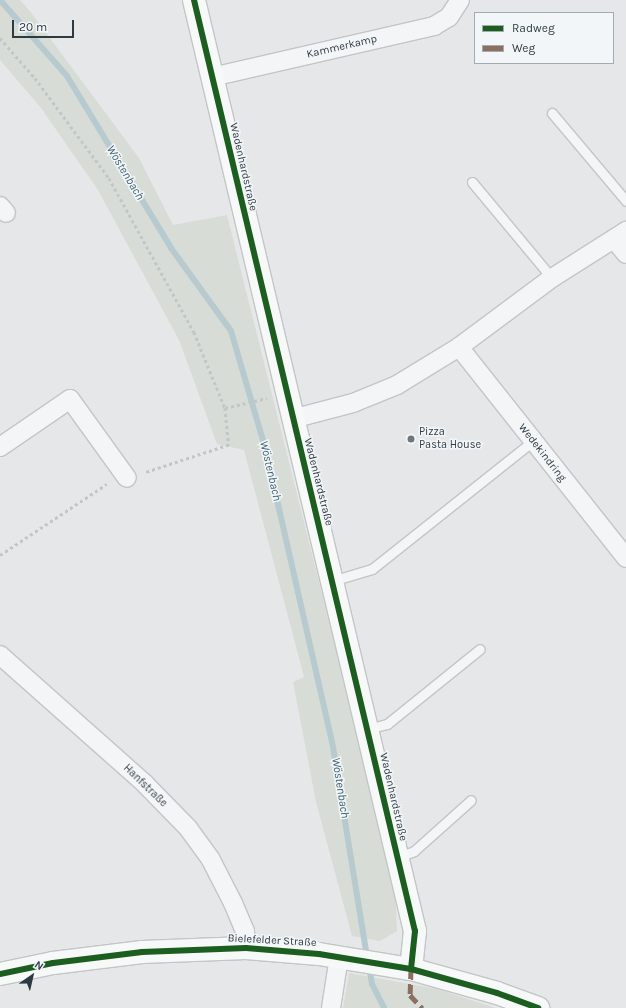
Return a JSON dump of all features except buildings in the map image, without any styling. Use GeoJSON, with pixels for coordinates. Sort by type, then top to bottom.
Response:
{"type":"FeatureCollection","features":[{"type":"Feature","properties":{"kind":"street","name":"Wadenhardstraße"},"geometry":{"type":"LineString","coordinates":[[194,0],[414,931],[411,969]]}},
{"type":"Feature","properties":{"kind":"street","name":"Kammerkamp"},"geometry":{"type":"LineString","coordinates":[[212,77],[434,26],[450,17],[460,0]]}},
{"type":"Feature","properties":{"kind":"street"},"geometry":{"type":"LineString","coordinates":[[292,419],[371,397],[397,385],[459,347],[552,278],[620,235],[626,254]]}},
{"type":"Feature","properties":{"kind":"street","name":"Wedekindring"},"geometry":{"type":"LineString","coordinates":[[459,347],[626,558]]}},
{"type":"Feature","properties":{"kind":"street"},"geometry":{"type":"LineString","coordinates":[[0,447],[70,399],[127,478]]}},
{"type":"Feature","properties":{"kind":"street","name":"Hanfstraße"},"geometry":{"type":"LineString","coordinates":[[0,655],[144,783],[188,828],[211,860],[233,903],[245,931],[246,948]]}},
{"type":"Feature","properties":{"kind":"street","name":"Bielefelder Straße"},"geometry":{"type":"LineString","coordinates":[[0,974],[53,963],[142,952],[246,948],[347,958],[411,969],[497,993],[538,1008]]}},
{"type":"Feature","properties":{"kind":"street"},"geometry":{"type":"LineString","coordinates":[[331,1008],[347,958]]}},
{"type":"Feature","properties":{"kind":"lane"},"geometry":{"type":"LineString","coordinates":[[552,113],[626,201]]}},
{"type":"Feature","properties":{"kind":"lane"},"geometry":{"type":"LineString","coordinates":[[472,182],[552,278]]}},
{"type":"Feature","properties":{"kind":"lane"},"geometry":{"type":"LineString","coordinates":[[332,580],[372,569],[533,442]]}},
{"type":"Feature","properties":{"kind":"lane"},"geometry":{"type":"LineString","coordinates":[[366,730],[387,724],[480,649]]}},
{"type":"Feature","properties":{"kind":"lane"},"geometry":{"type":"LineString","coordinates":[[396,856],[414,851],[471,800]]}},
{"type":"Feature","properties":{"kind":"path"},"geometry":{"type":"LineString","coordinates":[[0,38],[35,78],[109,178],[194,332],[225,408],[229,445],[103,486],[0,555]]}},
{"type":"Feature","properties":{"kind":"path"},"geometry":{"type":"LineString","coordinates":[[225,408],[272,397]]}},
{"type":"Feature","properties":{"kind":"shaded area"},"geometry":{"type":"Polygon","coordinates":[[[0,0],[20,0],[29,10],[139,158],[173,225],[227,215],[395,885],[397,931],[380,941],[352,936],[316,802],[293,682],[304,677],[244,450],[217,444],[179,340],[98,190],[41,108],[0,60],[0,0]]]}},
{"type":"Feature","properties":{"kind":"shaded area"},"geometry":{"type":"Polygon","coordinates":[[[349,973],[437,989],[496,1008],[343,1008],[349,973]]]}},
{"type":"Feature","properties":{"kind":"waterway","name":"Wöstenbach"},"geometry":{"type":"LineString","coordinates":[[0,0],[67,76],[171,248],[231,331],[265,447],[333,747],[367,958]]}},
{"type":"Feature","properties":{"kind":"waterway","name":"Wöstenbach"},"geometry":{"type":"LineString","coordinates":[[369,967],[372,984],[384,1008]]}},
{"type":"Feature","properties":{"kind":"marked path"},"geometry":{"type":"LineString","coordinates":[[411,969],[410,995],[422,1008]]}},
{"type":"Feature","properties":{"kind":"cycle path"},"geometry":{"type":"LineString","coordinates":[[194,0],[415,931],[411,969]]}},
{"type":"Feature","properties":{"kind":"cycle path"},"geometry":{"type":"LineString","coordinates":[[0,974],[53,963],[142,952],[246,948],[319,954],[411,969],[497,993],[538,1008]]}},
{"type":"Feature","properties":{"kind":"place","name":"Pizza Pasta House"},"geometry":{"type":"Point","coordinates":[411,439]}}]}
